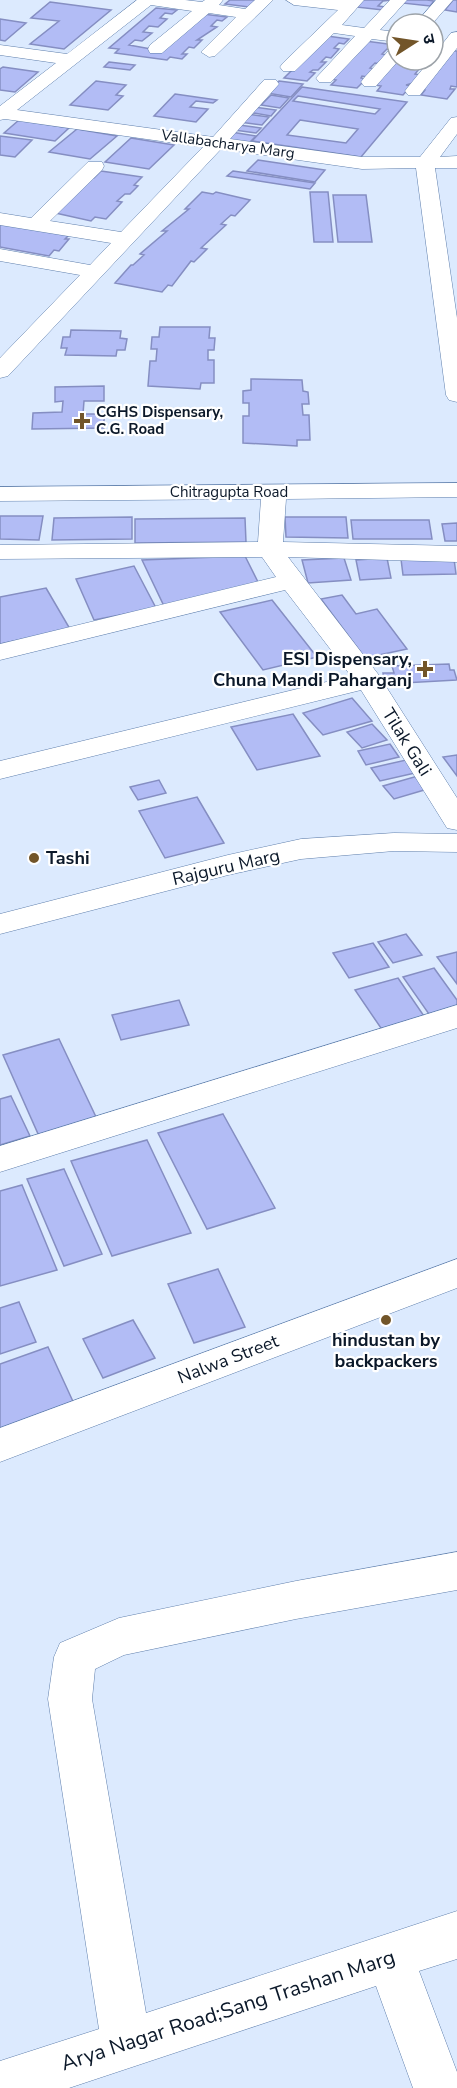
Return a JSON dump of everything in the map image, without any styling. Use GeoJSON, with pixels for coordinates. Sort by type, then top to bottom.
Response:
{"type":"FeatureCollection","features":[{"type":"Feature","properties":{"kind":"street"},"geometry":{"type":"LineString","coordinates":[[1,114],[149,0],[210,4],[249,14]]}},
{"type":"Feature","properties":{"kind":"street"},"geometry":{"type":"LineString","coordinates":[[209,52],[265,0]]}},
{"type":"Feature","properties":{"kind":"street"},"geometry":{"type":"LineString","coordinates":[[294,0],[353,4]]}},
{"type":"Feature","properties":{"kind":"street"},"geometry":{"type":"LineString","coordinates":[[325,78],[399,0]]}},
{"type":"Feature","properties":{"kind":"street"},"geometry":{"type":"LineString","coordinates":[[434,12],[445,0]]}},
{"type":"Feature","properties":{"kind":"street"},"geometry":{"type":"LineString","coordinates":[[156,49],[210,4]]}},
{"type":"Feature","properties":{"kind":"street"},"geometry":{"type":"LineString","coordinates":[[289,67],[353,4]]}},
{"type":"Feature","properties":{"kind":"street"},"geometry":{"type":"LineString","coordinates":[[330,28],[385,35]]}},
{"type":"Feature","properties":{"kind":"street"},"geometry":{"type":"LineString","coordinates":[[414,90],[455,42]]}},
{"type":"Feature","properties":{"kind":"street"},"geometry":{"type":"LineString","coordinates":[[0,50],[70,60]]}},
{"type":"Feature","properties":{"kind":"street"},"geometry":{"type":"LineString","coordinates":[[370,82],[385,65]]}},
{"type":"Feature","properties":{"kind":"street"},"geometry":{"type":"LineString","coordinates":[[0,371],[10,349],[94,272],[270,84]]}},
{"type":"Feature","properties":{"kind":"street","name":"Vallabacharya Marg"},"geometry":{"type":"LineString","coordinates":[[1,114],[362,163],[457,162]]}},
{"type":"Feature","properties":{"kind":"street"},"geometry":{"type":"LineString","coordinates":[[455,127],[425,163],[457,395]]}},
{"type":"Feature","properties":{"kind":"street"},"geometry":{"type":"LineString","coordinates":[[36,224],[95,165]]}},
{"type":"Feature","properties":{"kind":"street"},"geometry":{"type":"LineString","coordinates":[[0,219],[126,239]]}},
{"type":"Feature","properties":{"kind":"street"},"geometry":{"type":"LineString","coordinates":[[0,255],[94,272]]}},
{"type":"Feature","properties":{"kind":"street","name":"Chitragupta Road"},"geometry":{"type":"LineString","coordinates":[[0,494],[457,489]]}},
{"type":"Feature","properties":{"kind":"street"},"geometry":{"type":"LineString","coordinates":[[270,549],[274,492]]}},
{"type":"Feature","properties":{"kind":"street"},"geometry":{"type":"LineString","coordinates":[[0,552],[270,549],[457,554]]}},
{"type":"Feature","properties":{"kind":"street","name":"Tilak Gali"},"geometry":{"type":"LineString","coordinates":[[270,549],[291,581],[368,680],[457,821]]}},
{"type":"Feature","properties":{"kind":"street"},"geometry":{"type":"LineString","coordinates":[[0,574],[106,550]]}},
{"type":"Feature","properties":{"kind":"street"},"geometry":{"type":"LineString","coordinates":[[0,652],[291,581]]}},
{"type":"Feature","properties":{"kind":"street"},"geometry":{"type":"LineString","coordinates":[[0,770],[368,680]]}},
{"type":"Feature","properties":{"kind":"street","name":"Rajguru Marg"},"geometry":{"type":"LineString","coordinates":[[0,924],[228,865],[302,849],[394,842],[457,843]]}},
{"type":"Feature","properties":{"kind":"street"},"geometry":{"type":"LineString","coordinates":[[0,1159],[457,1016]]}},
{"type":"Feature","properties":{"kind":"street","name":"Nalwa Street"},"geometry":{"type":"LineString","coordinates":[[0,1445],[457,1273]]}},
{"type":"Feature","properties":{"kind":"street"},"geometry":{"type":"LineString","coordinates":[[126,2043],[70,1698],[75,1657],[119,1637],[296,1600],[457,1570]]}},
{"type":"Feature","properties":{"kind":"street","name":"Arya Nagar Road;Sang Trashan Marg"},"geometry":{"type":"LineString","coordinates":[[0,2086],[457,1935]]}},
{"type":"Feature","properties":{"kind":"street"},"geometry":{"type":"LineString","coordinates":[[390,1957],[438,2088]]}},
{"type":"Feature","properties":{"kind":"building"},"geometry":{"type":"Polygon","coordinates":[[[230,0],[256,0],[249,7],[225,4],[230,0]]]}},
{"type":"Feature","properties":{"kind":"building"},"geometry":{"type":"Polygon","coordinates":[[[363,0],[392,0],[383,1],[378,6],[386,7],[383,10],[356,7],[363,0]]]}},
{"type":"Feature","properties":{"kind":"building"},"geometry":{"type":"Polygon","coordinates":[[[404,0],[434,1],[430,6],[402,3],[404,0]]]}},
{"type":"Feature","properties":{"kind":"building"},"geometry":{"type":"Polygon","coordinates":[[[453,0],[457,0],[457,12],[445,10],[453,0]]]}},
{"type":"Feature","properties":{"kind":"building"},"geometry":{"type":"Polygon","coordinates":[[[50,2],[111,10],[64,49],[30,44],[59,21],[31,18],[50,2]]]}},
{"type":"Feature","properties":{"kind":"building"},"geometry":{"type":"Polygon","coordinates":[[[156,8],[177,10],[172,14],[165,13],[160,18],[167,19],[158,27],[149,26],[143,32],[152,33],[142,41],[135,40],[129,45],[162,51],[203,14],[227,17],[222,21],[217,20],[211,26],[217,27],[197,40],[202,40],[194,48],[189,47],[182,54],[187,54],[182,59],[170,57],[167,60],[115,53],[119,49],[109,48],[156,8]]]}},
{"type":"Feature","properties":{"kind":"building"},"geometry":{"type":"Polygon","coordinates":[[[0,19],[26,23],[5,41],[0,40],[0,19]]]}},
{"type":"Feature","properties":{"kind":"building"},"geometry":{"type":"Polygon","coordinates":[[[327,36],[349,39],[334,48],[339,49],[331,58],[326,57],[321,62],[326,62],[318,70],[310,72],[315,73],[307,81],[284,78],[327,36]]]}},
{"type":"Feature","properties":{"kind":"building"},"geometry":{"type":"Polygon","coordinates":[[[365,41],[385,44],[385,51],[382,54],[385,55],[385,58],[380,64],[375,63],[370,68],[375,69],[368,77],[362,76],[361,78],[366,79],[357,88],[331,85],[336,80],[330,79],[365,41]]]}},
{"type":"Feature","properties":{"kind":"building"},"geometry":{"type":"Polygon","coordinates":[[[452,51],[457,51],[457,87],[451,86],[450,89],[455,89],[447,99],[421,95],[425,90],[419,89],[434,72],[445,72],[445,59],[452,51]]]}},
{"type":"Feature","properties":{"kind":"building"},"geometry":{"type":"Polygon","coordinates":[[[109,62],[135,65],[130,70],[104,67],[109,62]]]}},
{"type":"Feature","properties":{"kind":"building"},"geometry":{"type":"Polygon","coordinates":[[[3,67],[38,72],[15,92],[0,90],[0,69],[3,67]]]}},
{"type":"Feature","properties":{"kind":"building"},"geometry":{"type":"Polygon","coordinates":[[[387,72],[417,72],[415,74],[420,75],[413,83],[406,85],[411,86],[403,95],[377,91],[381,86],[375,85],[387,72]]]}},
{"type":"Feature","properties":{"kind":"building"},"geometry":{"type":"Polygon","coordinates":[[[96,81],[126,85],[116,95],[123,96],[108,110],[70,105],[96,81]]]}},
{"type":"Feature","properties":{"kind":"building"},"geometry":{"type":"Polygon","coordinates":[[[279,81],[303,84],[291,97],[267,93],[279,81]]]}},
{"type":"Feature","properties":{"kind":"building"},"geometry":{"type":"Polygon","coordinates":[[[302,87],[407,102],[361,157],[252,141],[302,87]],[[298,96],[293,101],[375,114],[380,109],[298,96]],[[300,120],[287,135],[346,143],[358,129],[300,120]]]}},
{"type":"Feature","properties":{"kind":"building"},"geometry":{"type":"Polygon","coordinates":[[[175,94],[217,100],[213,103],[196,101],[190,107],[208,109],[196,122],[154,116],[175,94]]]}},
{"type":"Feature","properties":{"kind":"building"},"geometry":{"type":"Polygon","coordinates":[[[271,95],[289,98],[280,108],[261,105],[271,95]]]}},
{"type":"Feature","properties":{"kind":"building"},"geometry":{"type":"Polygon","coordinates":[[[254,107],[276,110],[271,116],[248,112],[254,107]]]}},
{"type":"Feature","properties":{"kind":"building"},"geometry":{"type":"Polygon","coordinates":[[[247,114],[269,117],[262,125],[239,122],[247,114]]]}},
{"type":"Feature","properties":{"kind":"building"},"geometry":{"type":"Polygon","coordinates":[[[19,120],[69,128],[55,141],[4,133],[19,120]]]}},
{"type":"Feature","properties":{"kind":"building"},"geometry":{"type":"Polygon","coordinates":[[[239,125],[261,128],[256,133],[234,130],[239,125]]]}},
{"type":"Feature","properties":{"kind":"building"},"geometry":{"type":"Polygon","coordinates":[[[77,129],[117,136],[90,159],[49,152],[77,129]]]}},
{"type":"Feature","properties":{"kind":"building"},"geometry":{"type":"Polygon","coordinates":[[[231,132],[256,136],[248,144],[224,140],[231,132]]]}},
{"type":"Feature","properties":{"kind":"building"},"geometry":{"type":"Polygon","coordinates":[[[0,136],[32,140],[15,157],[0,155],[0,136]]]}},
{"type":"Feature","properties":{"kind":"building"},"geometry":{"type":"Polygon","coordinates":[[[131,138],[174,145],[149,169],[105,162],[131,138]]]}},
{"type":"Feature","properties":{"kind":"building"},"geometry":{"type":"Polygon","coordinates":[[[258,160],[325,170],[315,182],[247,171],[258,160]]]}},
{"type":"Feature","properties":{"kind":"building"},"geometry":{"type":"Polygon","coordinates":[[[101,171],[142,177],[134,185],[138,186],[130,194],[125,194],[117,201],[122,202],[106,219],[95,217],[91,221],[51,212],[88,177],[94,178],[101,171]]]}},
{"type":"Feature","properties":{"kind":"building"},"geometry":{"type":"Polygon","coordinates":[[[233,171],[315,183],[310,189],[227,176],[233,171]]]}},
{"type":"Feature","properties":{"kind":"building"},"geometry":{"type":"Polygon","coordinates":[[[202,192],[213,194],[216,192],[250,200],[235,216],[231,215],[221,224],[226,225],[201,248],[207,249],[194,262],[191,261],[172,286],[168,285],[162,292],[115,283],[131,265],[144,255],[140,254],[167,231],[162,231],[189,209],[185,209],[202,192]]]}},
{"type":"Feature","properties":{"kind":"building"},"geometry":{"type":"Polygon","coordinates":[[[310,192],[328,192],[333,242],[314,242],[310,192]]]}},
{"type":"Feature","properties":{"kind":"building"},"geometry":{"type":"Polygon","coordinates":[[[333,195],[366,195],[372,242],[338,242],[333,195]]]}},
{"type":"Feature","properties":{"kind":"building"},"geometry":{"type":"Polygon","coordinates":[[[0,222],[71,233],[59,251],[54,250],[49,256],[0,247],[0,222]]]}},
{"type":"Feature","properties":{"kind":"building"},"geometry":{"type":"Polygon","coordinates":[[[160,327],[210,327],[209,338],[215,338],[214,350],[208,350],[208,360],[214,360],[214,383],[201,383],[200,389],[148,386],[150,361],[156,361],[157,349],[151,349],[152,337],[159,337],[160,327]]]}},
{"type":"Feature","properties":{"kind":"building"},"geometry":{"type":"Polygon","coordinates":[[[71,330],[121,331],[120,338],[127,339],[125,350],[117,350],[116,356],[65,355],[67,348],[61,348],[63,337],[70,337],[71,330]]]}},
{"type":"Feature","properties":{"kind":"building"},"geometry":{"type":"Polygon","coordinates":[[[251,379],[302,380],[303,391],[308,392],[309,404],[302,404],[303,415],[309,415],[310,440],[297,440],[297,446],[243,443],[243,416],[249,416],[249,403],[243,403],[243,391],[251,390],[251,379]]]}},
{"type":"Feature","properties":{"kind":"building"},"geometry":{"type":"Polygon","coordinates":[[[104,386],[104,401],[84,401],[83,414],[104,414],[104,428],[32,429],[33,413],[62,412],[63,401],[55,402],[55,387],[104,386]]]}},
{"type":"Feature","properties":{"kind":"building"},"geometry":{"type":"Polygon","coordinates":[[[0,516],[43,516],[39,540],[0,539],[0,516]]]}},
{"type":"Feature","properties":{"kind":"building"},"geometry":{"type":"Polygon","coordinates":[[[132,517],[132,539],[52,540],[54,518],[132,517]]]}},
{"type":"Feature","properties":{"kind":"building"},"geometry":{"type":"Polygon","coordinates":[[[285,517],[346,517],[348,538],[286,537],[285,517]]]}},
{"type":"Feature","properties":{"kind":"building"},"geometry":{"type":"Polygon","coordinates":[[[245,518],[246,542],[135,543],[135,519],[245,518]]]}},
{"type":"Feature","properties":{"kind":"building"},"geometry":{"type":"Polygon","coordinates":[[[351,520],[429,520],[432,539],[353,539],[351,520]]]}},
{"type":"Feature","properties":{"kind":"building"},"geometry":{"type":"Polygon","coordinates":[[[457,523],[457,541],[445,541],[442,524],[457,523]]]}},
{"type":"Feature","properties":{"kind":"building"},"geometry":{"type":"Polygon","coordinates":[[[245,556],[258,582],[164,606],[142,560],[245,556]]]}},
{"type":"Feature","properties":{"kind":"building"},"geometry":{"type":"Polygon","coordinates":[[[344,558],[351,580],[308,583],[302,560],[344,558]]]}},
{"type":"Feature","properties":{"kind":"building"},"geometry":{"type":"Polygon","coordinates":[[[387,558],[391,578],[360,580],[356,560],[387,558]]]}},
{"type":"Feature","properties":{"kind":"building"},"geometry":{"type":"Polygon","coordinates":[[[401,559],[454,559],[456,574],[403,575],[401,559]]]}},
{"type":"Feature","properties":{"kind":"building"},"geometry":{"type":"Polygon","coordinates":[[[134,566],[156,608],[94,620],[76,579],[134,566]]]}},
{"type":"Feature","properties":{"kind":"building"},"geometry":{"type":"Polygon","coordinates":[[[46,588],[70,629],[0,644],[0,597],[46,588]]]}},
{"type":"Feature","properties":{"kind":"building"},"geometry":{"type":"Polygon","coordinates":[[[342,595],[356,614],[377,609],[407,649],[365,658],[321,599],[342,595]]]}},
{"type":"Feature","properties":{"kind":"building"},"geometry":{"type":"Polygon","coordinates":[[[272,600],[317,657],[263,670],[220,612],[272,600]]]}},
{"type":"Feature","properties":{"kind":"building"},"geometry":{"type":"Polygon","coordinates":[[[449,664],[457,680],[385,684],[383,673],[394,673],[392,666],[449,664]]]}},
{"type":"Feature","properties":{"kind":"building"},"geometry":{"type":"Polygon","coordinates":[[[352,698],[372,721],[323,735],[303,713],[352,698]]]}},
{"type":"Feature","properties":{"kind":"building"},"geometry":{"type":"Polygon","coordinates":[[[293,714],[320,756],[257,770],[231,727],[293,714]]]}},
{"type":"Feature","properties":{"kind":"building"},"geometry":{"type":"Polygon","coordinates":[[[372,724],[387,740],[362,748],[347,732],[372,724]]]}},
{"type":"Feature","properties":{"kind":"building"},"geometry":{"type":"Polygon","coordinates":[[[390,744],[399,757],[366,765],[358,751],[390,744]]]}},
{"type":"Feature","properties":{"kind":"building"},"geometry":{"type":"Polygon","coordinates":[[[457,755],[457,776],[443,757],[457,755]]]}},
{"type":"Feature","properties":{"kind":"building"},"geometry":{"type":"Polygon","coordinates":[[[406,760],[415,773],[380,781],[371,768],[406,760]]]}},
{"type":"Feature","properties":{"kind":"building"},"geometry":{"type":"Polygon","coordinates":[[[421,775],[431,788],[394,799],[383,786],[421,775]]]}},
{"type":"Feature","properties":{"kind":"building"},"geometry":{"type":"Polygon","coordinates":[[[159,780],[166,793],[138,800],[130,787],[159,780]]]}},
{"type":"Feature","properties":{"kind":"building"},"geometry":{"type":"Polygon","coordinates":[[[197,797],[224,843],[165,858],[139,811],[197,797]]]}},
{"type":"Feature","properties":{"kind":"building"},"geometry":{"type":"Polygon","coordinates":[[[406,934],[422,955],[393,963],[378,942],[406,934]]]}},
{"type":"Feature","properties":{"kind":"building"},"geometry":{"type":"Polygon","coordinates":[[[373,943],[389,967],[349,978],[333,953],[373,943]]]}},
{"type":"Feature","properties":{"kind":"building"},"geometry":{"type":"Polygon","coordinates":[[[457,952],[457,984],[437,957],[457,952]]]}},
{"type":"Feature","properties":{"kind":"building"},"geometry":{"type":"Polygon","coordinates":[[[434,968],[457,1000],[457,1010],[431,1017],[403,977],[434,968]]]}},
{"type":"Feature","properties":{"kind":"building"},"geometry":{"type":"Polygon","coordinates":[[[398,978],[428,1022],[385,1034],[355,990],[398,978]]]}},
{"type":"Feature","properties":{"kind":"building"},"geometry":{"type":"Polygon","coordinates":[[[179,1000],[189,1025],[121,1040],[112,1015],[179,1000]]]}},
{"type":"Feature","properties":{"kind":"building"},"geometry":{"type":"Polygon","coordinates":[[[59,1039],[97,1119],[39,1136],[3,1055],[59,1039]]]}},
{"type":"Feature","properties":{"kind":"building"},"geometry":{"type":"Polygon","coordinates":[[[11,1096],[30,1136],[0,1145],[0,1099],[11,1096]]]}},
{"type":"Feature","properties":{"kind":"building"},"geometry":{"type":"Polygon","coordinates":[[[223,1114],[275,1208],[207,1229],[158,1133],[223,1114]]]}},
{"type":"Feature","properties":{"kind":"building"},"geometry":{"type":"Polygon","coordinates":[[[147,1140],[191,1233],[112,1256],[71,1161],[147,1140]]]}},
{"type":"Feature","properties":{"kind":"building"},"geometry":{"type":"Polygon","coordinates":[[[64,1169],[102,1254],[64,1266],[27,1179],[64,1169]]]}},
{"type":"Feature","properties":{"kind":"building"},"geometry":{"type":"Polygon","coordinates":[[[22,1185],[57,1270],[0,1286],[0,1191],[22,1185]]]}},
{"type":"Feature","properties":{"kind":"building"},"geometry":{"type":"Polygon","coordinates":[[[218,1269],[245,1327],[194,1343],[168,1284],[218,1269]]]}},
{"type":"Feature","properties":{"kind":"building"},"geometry":{"type":"Polygon","coordinates":[[[19,1302],[36,1342],[0,1354],[0,1308],[19,1302]]]}},
{"type":"Feature","properties":{"kind":"building"},"geometry":{"type":"Polygon","coordinates":[[[133,1320],[155,1358],[103,1378],[83,1339],[133,1320]]]}},
{"type":"Feature","properties":{"kind":"building"},"geometry":{"type":"Polygon","coordinates":[[[48,1347],[76,1408],[0,1436],[0,1364],[48,1347]]]}},
{"type":"Feature","properties":{"kind":"place","name":"CGHS Dispensary, C.G. Road"},"geometry":{"type":"Point","coordinates":[82,421]}},
{"type":"Feature","properties":{"kind":"place","name":"ESI Dispensary, Chuna Mandi Paharganj"},"geometry":{"type":"Point","coordinates":[425,669]}},
{"type":"Feature","properties":{"kind":"place","name":"Tashi"},"geometry":{"type":"Point","coordinates":[34,858]}},
{"type":"Feature","properties":{"kind":"place","name":"hindustan by backpackers"},"geometry":{"type":"Point","coordinates":[386,1320]}}]}
